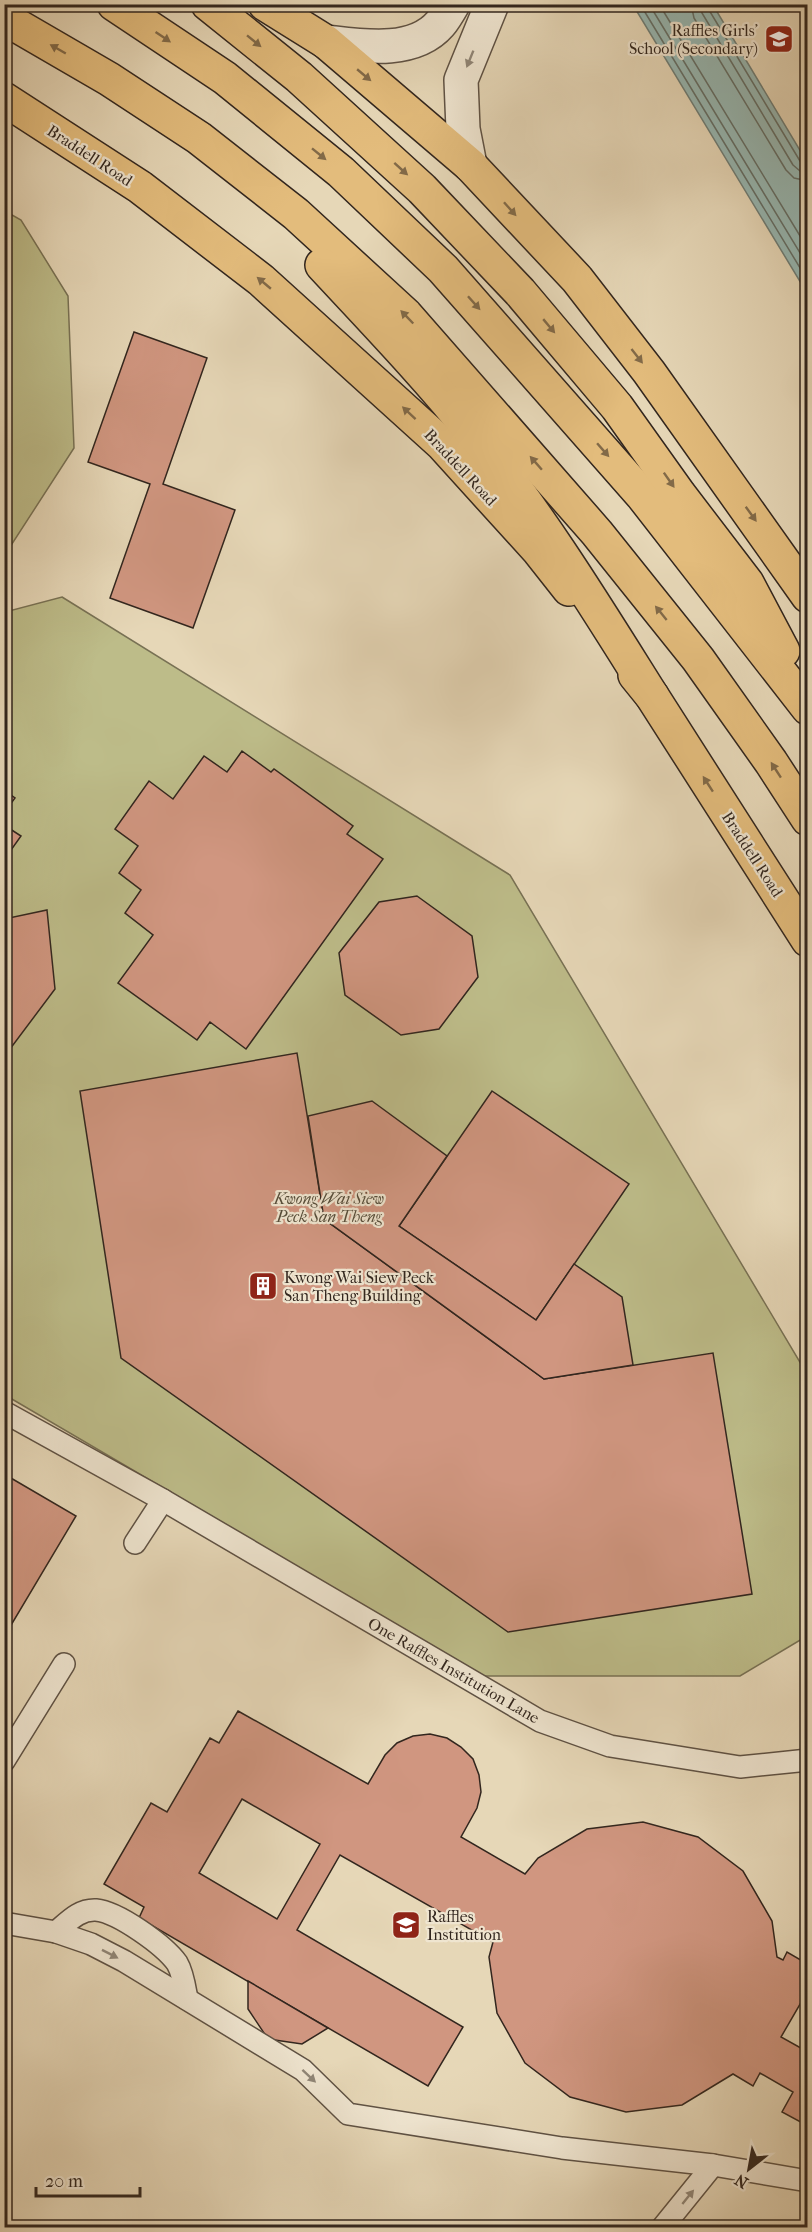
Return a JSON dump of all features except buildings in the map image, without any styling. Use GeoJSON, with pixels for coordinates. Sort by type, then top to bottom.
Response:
{"type":"FeatureCollection","features":[{"type":"Feature","properties":{"kind":"main road"},"geometry":{"type":"LineString","coordinates":[[114,4],[225,78],[341,172],[443,269],[642,495],[807,708]]}},
{"type":"Feature","properties":{"kind":"main road"},"geometry":{"type":"LineString","coordinates":[[208,4],[299,77],[422,189],[520,292],[617,407],[679,494],[747,583],[807,700]]}},
{"type":"Feature","properties":{"kind":"main road"},"geometry":{"type":"LineString","coordinates":[[265,4],[326,42],[470,165],[577,279],[649,372],[807,596]]}},
{"type":"Feature","properties":{"kind":"main road"},"geometry":{"type":"LineString","coordinates":[[4,18],[109,79],[198,138],[296,214],[406,315],[597,533],[698,659],[771,762],[807,819]]}},
{"type":"Feature","properties":{"kind":"main road"},"geometry":{"type":"LineString","coordinates":[[109,79],[287,227],[475,435],[552,539],[652,696]]}},
{"type":"Feature","properties":{"kind":"main road","name":"Braddell Road"},"geometry":{"type":"LineString","coordinates":[[4,99],[140,187],[261,280],[442,444],[539,551],[652,696],[807,940]]}},
{"type":"Feature","properties":{"kind":"street"},"geometry":{"type":"LineString","coordinates":[[326,42],[372,47],[410,43],[438,26],[453,4]]}},
{"type":"Feature","properties":{"kind":"street"},"geometry":{"type":"LineString","coordinates":[[470,165],[463,129],[461,80],[492,4]]}},
{"type":"Feature","properties":{"kind":"lane","name":"One Raffles Institution Lane"},"geometry":{"type":"LineString","coordinates":[[4,1412],[163,1500],[540,1721],[610,1746],[740,1767],[807,1760]]}},
{"type":"Feature","properties":{"kind":"lane"},"geometry":{"type":"LineString","coordinates":[[135,1543],[163,1500]]}},
{"type":"Feature","properties":{"kind":"lane"},"geometry":{"type":"LineString","coordinates":[[4,1761],[64,1664]]}},
{"type":"Feature","properties":{"kind":"lane"},"geometry":{"type":"LineString","coordinates":[[56,1932],[76,1915],[94,1910],[113,1914],[162,1948],[178,1964],[187,1999]]}},
{"type":"Feature","properties":{"kind":"lane"},"geometry":{"type":"LineString","coordinates":[[4,1923],[56,1932],[91,1944],[124,1961],[303,2070],[348,2114],[562,2148],[713,2165],[807,2181]]}},
{"type":"Feature","properties":{"kind":"lane"},"geometry":{"type":"LineString","coordinates":[[662,2228],[713,2165]]}},
{"type":"Feature","properties":{"kind":"green space"},"geometry":{"type":"Polygon","coordinates":[[[5,211],[21,220],[68,296],[74,448],[10,547],[5,551],[5,211]]]}},
{"type":"Feature","properties":{"kind":"green space","name":"Kwong Wai Siew Peck San Theng"},"geometry":{"type":"Polygon","coordinates":[[[62,597],[510,875],[807,1374],[807,1636],[740,1676],[484,1676],[5,1395],[5,612],[62,597]]]}},
{"type":"Feature","properties":{"kind":"water"},"geometry":{"type":"Polygon","coordinates":[[[633,5],[713,5],[807,162],[807,293],[633,5]]]}},
{"type":"Feature","properties":{"kind":"place","name":"Raffles Girls' School (Secondary)"},"geometry":{"type":"Point","coordinates":[779,39]}},
{"type":"Feature","properties":{"kind":"place","name":"Kwong Wai Siew Peck San Theng Building"},"geometry":{"type":"Point","coordinates":[263,1286]}},
{"type":"Feature","properties":{"kind":"place","name":"Raffles Institution"},"geometry":{"type":"Point","coordinates":[406,1925]}}]}
